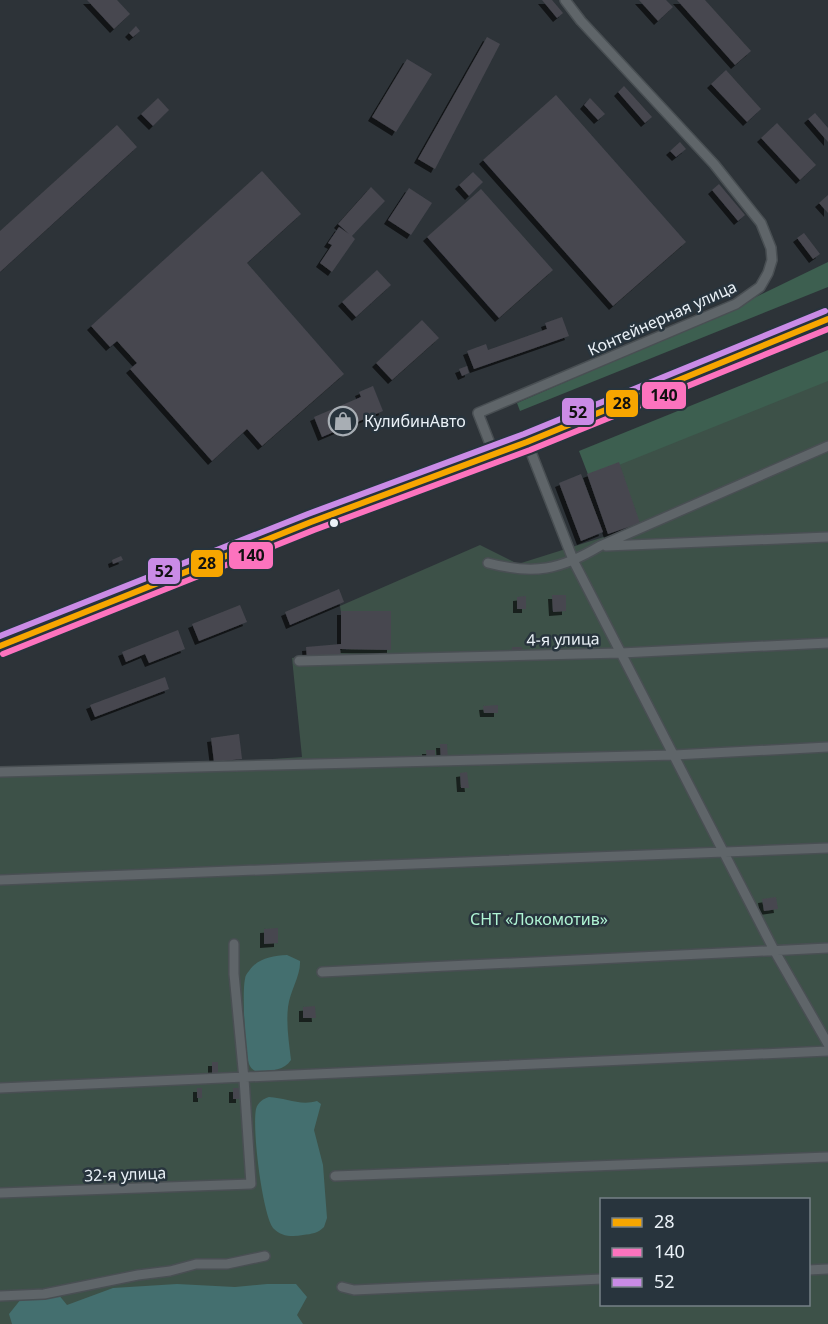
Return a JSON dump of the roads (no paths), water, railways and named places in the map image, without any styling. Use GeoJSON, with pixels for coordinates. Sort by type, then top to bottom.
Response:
{"type":"FeatureCollection","features":[{"type":"Feature","properties":{"kind":"main road"},"geometry":{"type":"LineString","coordinates":[[0,646],[311,522],[527,442],[828,319]]}},
{"type":"Feature","properties":{"kind":"street","name":"Контейнерная улица"},"geometry":{"type":"LineString","coordinates":[[494,454],[478,412],[736,304],[760,287],[772,260],[771,248],[760,223],[714,164],[581,21],[565,0]]}},
{"type":"Feature","properties":{"kind":"street"},"geometry":{"type":"LineString","coordinates":[[527,442],[574,562],[774,950],[828,1044]]}},
{"type":"Feature","properties":{"kind":"street"},"geometry":{"type":"LineString","coordinates":[[488,563],[512,570],[538,570],[574,562],[600,546],[828,446]]}},
{"type":"Feature","properties":{"kind":"street"},"geometry":{"type":"LineString","coordinates":[[600,546],[828,537]]}},
{"type":"Feature","properties":{"kind":"street","name":"4-я улица"},"geometry":{"type":"LineString","coordinates":[[299,661],[621,653],[828,642]]}},
{"type":"Feature","properties":{"kind":"street"},"geometry":{"type":"LineString","coordinates":[[0,772],[674,755],[828,747]]}},
{"type":"Feature","properties":{"kind":"street"},"geometry":{"type":"LineString","coordinates":[[0,880],[828,848]]}},
{"type":"Feature","properties":{"kind":"street"},"geometry":{"type":"LineString","coordinates":[[234,944],[234,974],[244,1079]]}},
{"type":"Feature","properties":{"kind":"street"},"geometry":{"type":"LineString","coordinates":[[322,972],[828,948]]}},
{"type":"Feature","properties":{"kind":"street"},"geometry":{"type":"LineString","coordinates":[[0,1088],[244,1079],[828,1051]]}},
{"type":"Feature","properties":{"kind":"street","name":"32-я улица"},"geometry":{"type":"LineString","coordinates":[[0,1193],[251,1184],[244,1079]]}},
{"type":"Feature","properties":{"kind":"street"},"geometry":{"type":"LineString","coordinates":[[336,1176],[828,1156]]}},
{"type":"Feature","properties":{"kind":"street"},"geometry":{"type":"LineString","coordinates":[[0,1296],[44,1294],[138,1275],[170,1271],[195,1264],[227,1264],[265,1256]]}},
{"type":"Feature","properties":{"kind":"street"},"geometry":{"type":"LineString","coordinates":[[810,1270],[828,1269]]}},
{"type":"Feature","properties":{"kind":"street"},"geometry":{"type":"LineString","coordinates":[[342,1287],[354,1290],[600,1279]]}},
{"type":"Feature","properties":{"kind":"place","name":"КулибинАвто"},"geometry":{"type":"Point","coordinates":[343,421]}},
{"type":"Feature","properties":{"kind":"park label","name":"СНТ «Локомотив»"},"geometry":{"type":"Point","coordinates":[539,919]}}]}
